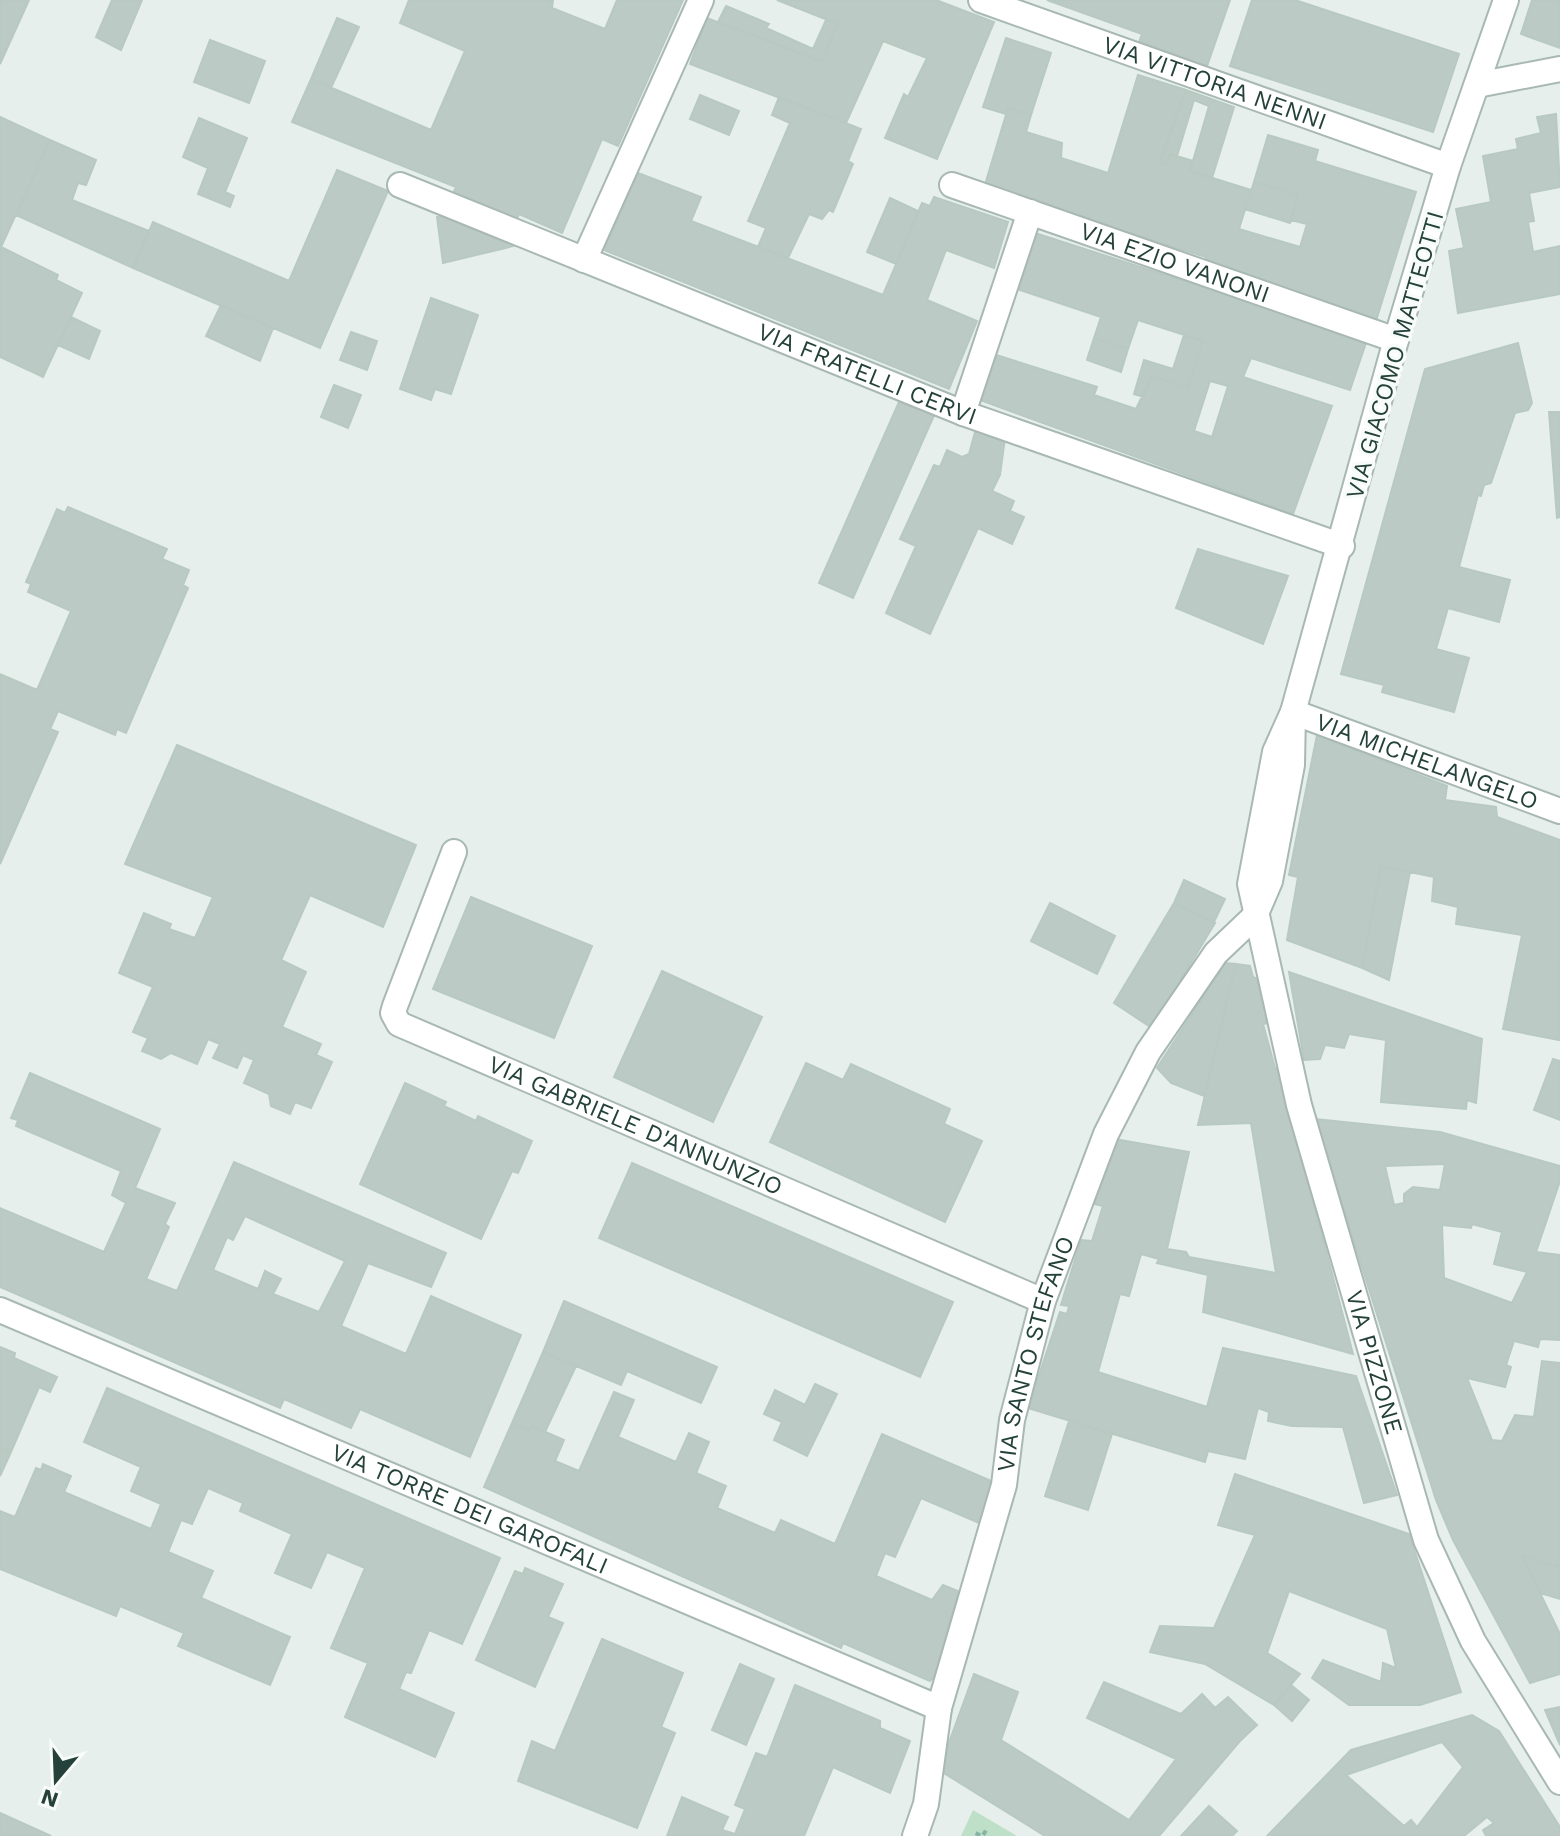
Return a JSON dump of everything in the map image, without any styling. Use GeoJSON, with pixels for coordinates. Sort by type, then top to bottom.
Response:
{"type":"FeatureCollection","features":[{"type":"Feature","properties":{"kind":"street"},"geometry":{"type":"LineString","coordinates":[[584,260],[701,0]]}},
{"type":"Feature","properties":{"kind":"street","name":"VIA VITTORIA NENNI"},"geometry":{"type":"LineString","coordinates":[[981,0],[1448,166]]}},
{"type":"Feature","properties":{"kind":"street","name":"VIA GIACOMO MATTEOTTI"},"geometry":{"type":"LineString","coordinates":[[1255,916],[1250,884],[1275,752],[1293,712],[1342,546],[1396,340],[1448,166],[1506,0]]}},
{"type":"Feature","properties":{"kind":"street"},"geometry":{"type":"LineString","coordinates":[[1477,85],[1560,69]]}},
{"type":"Feature","properties":{"kind":"street","name":"VIA FRATELLI CERVI"},"geometry":{"type":"LineString","coordinates":[[400,185],[963,413],[1342,546]]}},
{"type":"Feature","properties":{"kind":"street","name":"VIA EZIO VANONI"},"geometry":{"type":"LineString","coordinates":[[952,185],[1396,340]]}},
{"type":"Feature","properties":{"kind":"street"},"geometry":{"type":"LineString","coordinates":[[963,413],[1030,212]]}},
{"type":"Feature","properties":{"kind":"street","name":"VIA MICHELANGELO"},"geometry":{"type":"LineString","coordinates":[[1293,712],[1560,811]]}},
{"type":"Feature","properties":{"kind":"street","name":"VIA GABRIELE D'ANNUNZIO"},"geometry":{"type":"LineString","coordinates":[[454,852],[395,1006],[393,1013],[399,1024],[1043,1301]]}},
{"type":"Feature","properties":{"kind":"street","name":"VIA SANTO STEFANO"},"geometry":{"type":"LineString","coordinates":[[915,1836],[926,1804],[939,1708],[1004,1485],[1012,1420],[1043,1301],[1106,1134],[1148,1052],[1216,953],[1255,916]]}},
{"type":"Feature","properties":{"kind":"street","name":"VIA PIZZONE"},"geometry":{"type":"LineString","coordinates":[[1255,916],[1272,975],[1299,1105],[1426,1540],[1473,1641],[1560,1782]]}},
{"type":"Feature","properties":{"kind":"street","name":"VIA TORRE DEI GAROFALI"},"geometry":{"type":"LineString","coordinates":[[0,1310],[939,1708]]}},
{"type":"Feature","properties":{"kind":"path"},"geometry":{"type":"LineString","coordinates":[[977,1836],[980,1830],[990,1836]]}},
{"type":"Feature","properties":{"kind":"green space"},"geometry":{"type":"Polygon","coordinates":[[[973,1810],[1017,1836],[961,1836],[973,1810]]]}},
{"type":"Feature","properties":{"kind":"building"},"geometry":{"type":"Polygon","coordinates":[[[0,0],[29,0],[0,64],[0,0]]]}},
{"type":"Feature","properties":{"kind":"building"},"geometry":{"type":"Polygon","coordinates":[[[112,0],[142,0],[121,50],[96,37],[112,0]]]}},
{"type":"Feature","properties":{"kind":"building"},"geometry":{"type":"Polygon","coordinates":[[[409,0],[553,0],[552,8],[605,29],[617,0],[683,0],[618,146],[602,139],[562,233],[519,214],[516,221],[453,194],[456,187],[292,122],[311,79],[431,130],[465,51],[400,23],[409,0]]]}},
{"type":"Feature","properties":{"kind":"building"},"geometry":{"type":"Polygon","coordinates":[[[777,0],[936,0],[994,22],[937,159],[885,138],[904,94],[908,97],[927,58],[883,41],[846,123],[690,64],[707,18],[821,61],[838,24],[777,0]]]}},
{"type":"Feature","properties":{"kind":"building"},"geometry":{"type":"Polygon","coordinates":[[[1047,0],[1230,0],[1206,69],[1138,45],[1142,34],[1047,0]]]}},
{"type":"Feature","properties":{"kind":"building"},"geometry":{"type":"Polygon","coordinates":[[[1252,0],[1295,0],[1459,54],[1433,132],[1230,66],[1252,0]]]}},
{"type":"Feature","properties":{"kind":"building"},"geometry":{"type":"Polygon","coordinates":[[[1532,0],[1560,0],[1560,48],[1521,34],[1532,0]]]}},
{"type":"Feature","properties":{"kind":"building"},"geometry":{"type":"Polygon","coordinates":[[[726,6],[769,24],[766,28],[813,49],[826,20],[838,24],[821,61],[718,22],[726,6]]]}},
{"type":"Feature","properties":{"kind":"building"},"geometry":{"type":"Polygon","coordinates":[[[337,18],[359,27],[331,88],[311,79],[337,18]]]}},
{"type":"Feature","properties":{"kind":"building"},"geometry":{"type":"Polygon","coordinates":[[[1006,38],[1051,53],[1031,115],[1008,108],[1006,114],[983,107],[1006,38]]]}},
{"type":"Feature","properties":{"kind":"building"},"geometry":{"type":"Polygon","coordinates":[[[210,40],[265,61],[249,103],[194,82],[210,40]]]}},
{"type":"Feature","properties":{"kind":"building"},"geometry":{"type":"Polygon","coordinates":[[[1138,75],[1186,90],[1160,162],[1167,164],[1170,154],[1193,161],[1190,171],[1251,190],[1239,229],[1300,247],[1307,224],[1291,220],[1298,195],[1254,182],[1268,135],[1318,150],[1315,161],[1416,192],[1375,324],[1204,266],[1206,257],[984,188],[1008,108],[1031,115],[1026,132],[1062,143],[1061,158],[1108,173],[1138,75]]]}},
{"type":"Feature","properties":{"kind":"building"},"geometry":{"type":"Polygon","coordinates":[[[1186,90],[1234,107],[1212,178],[1190,171],[1209,106],[1194,100],[1177,156],[1170,154],[1167,164],[1160,162],[1186,90]]]}},
{"type":"Feature","properties":{"kind":"building"},"geometry":{"type":"Polygon","coordinates":[[[700,95],[739,111],[729,135],[690,119],[700,95]]]}},
{"type":"Feature","properties":{"kind":"building"},"geometry":{"type":"Polygon","coordinates":[[[779,97],[861,129],[848,161],[853,164],[833,212],[829,210],[822,219],[809,214],[788,258],[758,247],[766,228],[748,221],[790,123],[772,115],[779,97]]]}},
{"type":"Feature","properties":{"kind":"building"},"geometry":{"type":"Polygon","coordinates":[[[1556,114],[1560,187],[1529,193],[1534,221],[1528,222],[1533,252],[1560,246],[1560,294],[1458,313],[1449,251],[1464,248],[1456,209],[1491,202],[1483,156],[1518,149],[1516,139],[1541,133],[1537,117],[1556,114]]]}},
{"type":"Feature","properties":{"kind":"building"},"geometry":{"type":"Polygon","coordinates":[[[0,117],[50,140],[1,247],[58,275],[56,280],[82,293],[43,377],[0,357],[0,117]]]}},
{"type":"Feature","properties":{"kind":"building"},"geometry":{"type":"Polygon","coordinates":[[[199,118],[247,138],[225,192],[234,196],[230,207],[198,194],[208,168],[183,157],[199,118]]]}},
{"type":"Feature","properties":{"kind":"building"},"geometry":{"type":"Polygon","coordinates":[[[50,140],[96,160],[86,185],[78,183],[72,200],[149,231],[133,268],[16,215],[50,140]]]}},
{"type":"Feature","properties":{"kind":"building"},"geometry":{"type":"Polygon","coordinates":[[[337,170],[388,191],[320,348],[133,268],[153,222],[289,281],[337,170]]]}},
{"type":"Feature","properties":{"kind":"building"},"geometry":{"type":"Polygon","coordinates":[[[638,173],[701,197],[691,221],[883,295],[922,203],[930,206],[934,197],[1008,222],[994,268],[946,250],[927,300],[977,321],[949,389],[604,250],[638,173]]]}},
{"type":"Feature","properties":{"kind":"building"},"geometry":{"type":"Polygon","coordinates":[[[1254,182],[1298,195],[1290,223],[1245,209],[1254,182]]]}},
{"type":"Feature","properties":{"kind":"building"},"geometry":{"type":"Polygon","coordinates":[[[890,198],[918,211],[896,264],[867,252],[890,198]]]}},
{"type":"Feature","properties":{"kind":"building"},"geometry":{"type":"Polygon","coordinates":[[[437,217],[454,217],[526,243],[443,263],[437,217]]]}},
{"type":"Feature","properties":{"kind":"building"},"geometry":{"type":"Polygon","coordinates":[[[1032,232],[1367,340],[1350,390],[1251,358],[1243,377],[1332,406],[1293,514],[977,399],[990,353],[1097,387],[1094,395],[1136,409],[1152,376],[1188,388],[1203,341],[1138,320],[1128,349],[1094,338],[1101,317],[1014,288],[1032,232]],[[1210,381],[1194,431],[1212,437],[1228,386],[1210,381]]]}},
{"type":"Feature","properties":{"kind":"building"},"geometry":{"type":"Polygon","coordinates":[[[431,298],[478,315],[451,394],[435,389],[431,400],[400,389],[431,298]]]}},
{"type":"Feature","properties":{"kind":"building"},"geometry":{"type":"Polygon","coordinates":[[[221,305],[273,328],[260,361],[206,336],[221,305]]]}},
{"type":"Feature","properties":{"kind":"building"},"geometry":{"type":"Polygon","coordinates":[[[71,317],[100,331],[89,359],[58,345],[71,317]]]}},
{"type":"Feature","properties":{"kind":"building"},"geometry":{"type":"Polygon","coordinates":[[[351,332],[377,341],[367,370],[340,360],[351,332]]]}},
{"type":"Feature","properties":{"kind":"building"},"geometry":{"type":"Polygon","coordinates":[[[1184,335],[1203,341],[1188,388],[1152,376],[1144,397],[1134,394],[1144,360],[1173,369],[1184,335]]]}},
{"type":"Feature","properties":{"kind":"building"},"geometry":{"type":"Polygon","coordinates":[[[1094,338],[1128,349],[1121,372],[1087,360],[1094,338]]]}},
{"type":"Feature","properties":{"kind":"building"},"geometry":{"type":"Polygon","coordinates":[[[1518,343],[1532,403],[1528,410],[1515,413],[1491,483],[1484,485],[1481,496],[1478,495],[1459,567],[1510,580],[1499,622],[1448,608],[1436,649],[1469,658],[1454,712],[1382,692],[1384,685],[1341,674],[1425,369],[1518,343]]]}},
{"type":"Feature","properties":{"kind":"building"},"geometry":{"type":"Polygon","coordinates":[[[334,385],[361,395],[348,428],[321,417],[334,385]]]}},
{"type":"Feature","properties":{"kind":"building"},"geometry":{"type":"Polygon","coordinates":[[[902,395],[936,411],[853,598],[819,583],[902,395]]]}},
{"type":"Feature","properties":{"kind":"building"},"geometry":{"type":"Polygon","coordinates":[[[1549,412],[1560,412],[1560,517],[1557,518],[1549,412]]]}},
{"type":"Feature","properties":{"kind":"building"},"geometry":{"type":"Polygon","coordinates":[[[977,425],[1005,438],[1000,475],[992,491],[1014,501],[1010,511],[1024,517],[1012,544],[978,528],[930,634],[886,613],[916,546],[900,539],[934,465],[940,467],[947,450],[962,457],[969,454],[977,425]]]}},
{"type":"Feature","properties":{"kind":"building"},"geometry":{"type":"Polygon","coordinates":[[[68,507],[167,549],[162,559],[189,570],[183,585],[188,588],[126,733],[117,729],[115,735],[58,711],[50,729],[58,732],[0,864],[0,674],[37,690],[71,611],[28,592],[31,584],[26,582],[57,509],[65,513],[68,507]]]}},
{"type":"Feature","properties":{"kind":"building"},"geometry":{"type":"Polygon","coordinates":[[[1198,549],[1288,576],[1263,644],[1176,608],[1198,549]]]}},
{"type":"Feature","properties":{"kind":"building"},"geometry":{"type":"Polygon","coordinates":[[[1317,735],[1447,786],[1445,800],[1496,807],[1497,817],[1560,840],[1559,1040],[1503,1029],[1522,935],[1456,924],[1458,907],[1432,901],[1434,877],[1381,866],[1362,968],[1287,940],[1298,877],[1289,875],[1317,735]]]}},
{"type":"Feature","properties":{"kind":"building"},"geometry":{"type":"Polygon","coordinates":[[[177,745],[416,845],[383,927],[310,895],[281,960],[306,972],[282,1027],[321,1044],[316,1055],[332,1062],[311,1108],[295,1102],[290,1114],[271,1106],[269,1094],[244,1083],[254,1060],[243,1055],[237,1068],[213,1058],[220,1044],[208,1039],[197,1064],[171,1053],[161,1059],[142,1051],[148,1038],[133,1032],[153,987],[119,973],[144,913],[171,924],[169,929],[195,938],[213,897],[125,864],[177,745]]]}},
{"type":"Feature","properties":{"kind":"building"},"geometry":{"type":"Polygon","coordinates":[[[1381,866],[1410,872],[1389,980],[1362,968],[1381,866]]]}},
{"type":"Feature","properties":{"kind":"building"},"geometry":{"type":"Polygon","coordinates":[[[1184,880],[1225,899],[1214,922],[1174,903],[1184,880]]]}},
{"type":"Feature","properties":{"kind":"building"},"geometry":{"type":"Polygon","coordinates":[[[471,897],[592,946],[554,1038],[433,989],[471,897]]]}},
{"type":"Feature","properties":{"kind":"building"},"geometry":{"type":"Polygon","coordinates":[[[1050,903],[1115,936],[1097,974],[1031,941],[1050,903]]]}},
{"type":"Feature","properties":{"kind":"building"},"geometry":{"type":"Polygon","coordinates":[[[1174,903],[1215,923],[1152,1028],[1114,1003],[1174,903]]]}},
{"type":"Feature","properties":{"kind":"building"},"geometry":{"type":"Polygon","coordinates":[[[1225,963],[1236,964],[1204,1096],[1171,1083],[1157,1068],[1225,963]]]}},
{"type":"Feature","properties":{"kind":"building"},"geometry":{"type":"Polygon","coordinates":[[[1236,964],[1250,966],[1253,977],[1258,979],[1269,1023],[1263,1024],[1275,1068],[1279,1070],[1353,1354],[1203,1312],[1208,1275],[1157,1263],[1159,1259],[1141,1254],[1129,1296],[1120,1294],[1098,1372],[1207,1407],[1223,1348],[1356,1376],[1397,1495],[1364,1503],[1343,1427],[1292,1426],[1268,1421],[1269,1412],[1258,1408],[1245,1459],[1208,1451],[1205,1462],[1028,1408],[1060,1312],[1067,1314],[1069,1306],[1061,1305],[1081,1240],[1092,1241],[1103,1206],[1094,1204],[1114,1139],[1189,1152],[1167,1249],[1186,1252],[1189,1257],[1276,1273],[1251,1123],[1198,1125],[1236,964]]]}},
{"type":"Feature","properties":{"kind":"building"},"geometry":{"type":"Polygon","coordinates":[[[662,971],[762,1017],[713,1122],[614,1077],[662,971]]]}},
{"type":"Feature","properties":{"kind":"building"},"geometry":{"type":"Polygon","coordinates":[[[1289,972],[1482,1039],[1476,1103],[1467,1100],[1466,1109],[1381,1102],[1386,1040],[1349,1034],[1344,1048],[1325,1045],[1320,1059],[1304,1060],[1289,972]]]}},
{"type":"Feature","properties":{"kind":"building"},"geometry":{"type":"Polygon","coordinates":[[[1553,1059],[1560,1061],[1560,1120],[1534,1110],[1553,1059]]]}},
{"type":"Feature","properties":{"kind":"building"},"geometry":{"type":"Polygon","coordinates":[[[806,1063],[843,1080],[851,1064],[950,1109],[944,1124],[982,1141],[945,1222],[770,1142],[806,1063]]]}},
{"type":"Feature","properties":{"kind":"building"},"geometry":{"type":"Polygon","coordinates":[[[30,1073],[160,1129],[135,1188],[175,1203],[165,1224],[169,1227],[146,1279],[177,1291],[234,1162],[446,1253],[431,1287],[368,1263],[341,1326],[406,1354],[431,1296],[521,1335],[470,1457],[360,1409],[351,1428],[284,1399],[280,1408],[0,1287],[0,1208],[104,1252],[126,1203],[112,1195],[121,1171],[16,1126],[18,1120],[11,1118],[30,1073]],[[245,1216],[233,1240],[227,1237],[213,1270],[258,1289],[265,1271],[281,1279],[273,1294],[319,1312],[345,1261],[245,1216]]]}},
{"type":"Feature","properties":{"kind":"building"},"geometry":{"type":"Polygon","coordinates":[[[405,1083],[446,1102],[444,1106],[476,1121],[478,1116],[532,1141],[518,1173],[512,1171],[481,1239],[360,1184],[405,1083]]]}},
{"type":"Feature","properties":{"kind":"building"},"geometry":{"type":"Polygon","coordinates":[[[1315,1119],[1440,1132],[1560,1166],[1560,1181],[1536,1252],[1560,1255],[1560,1340],[1540,1339],[1538,1347],[1514,1341],[1506,1365],[1511,1367],[1505,1387],[1467,1378],[1492,1440],[1502,1441],[1515,1415],[1534,1417],[1542,1361],[1560,1363],[1560,1567],[1522,1556],[1560,1634],[1560,1674],[1530,1683],[1453,1540],[1436,1500],[1315,1119]],[[1445,1164],[1385,1166],[1394,1205],[1404,1203],[1404,1194],[1413,1187],[1440,1190],[1445,1164]],[[1472,1224],[1471,1228],[1442,1225],[1444,1278],[1512,1303],[1527,1272],[1494,1264],[1502,1232],[1472,1224]]]}},
{"type":"Feature","properties":{"kind":"building"},"geometry":{"type":"Polygon","coordinates":[[[632,1163],[953,1302],[920,1377],[599,1238],[632,1163]]]}},
{"type":"Feature","properties":{"kind":"building"},"geometry":{"type":"Polygon","coordinates":[[[564,1301],[717,1367],[701,1403],[627,1371],[621,1385],[543,1352],[564,1301]]]}},
{"type":"Feature","properties":{"kind":"building"},"geometry":{"type":"Polygon","coordinates":[[[0,1347],[15,1353],[14,1358],[57,1377],[50,1392],[39,1387],[11,1452],[0,1447],[0,1347]]]}},
{"type":"Feature","properties":{"kind":"building"},"geometry":{"type":"Polygon","coordinates":[[[543,1352],[576,1366],[545,1432],[532,1426],[529,1431],[512,1423],[543,1352]]]}},
{"type":"Feature","properties":{"kind":"building"},"geometry":{"type":"Polygon","coordinates":[[[815,1384],[837,1394],[807,1456],[774,1440],[782,1422],[764,1414],[775,1390],[805,1405],[815,1384]]]}},
{"type":"Feature","properties":{"kind":"building"},"geometry":{"type":"Polygon","coordinates":[[[107,1388],[500,1558],[462,1644],[429,1630],[411,1673],[406,1672],[399,1689],[454,1713],[435,1757],[345,1717],[368,1663],[331,1648],[365,1568],[327,1552],[311,1588],[275,1573],[292,1534],[240,1511],[243,1503],[208,1488],[192,1524],[181,1520],[168,1552],[213,1571],[201,1598],[290,1637],[270,1685],[178,1646],[184,1633],[120,1606],[116,1616],[0,1569],[0,1511],[15,1517],[36,1468],[41,1470],[43,1464],[71,1476],[64,1492],[151,1529],[161,1504],[131,1491],[141,1467],[84,1442],[107,1388]]]}},
{"type":"Feature","properties":{"kind":"building"},"geometry":{"type":"Polygon","coordinates":[[[614,1392],[634,1400],[618,1437],[676,1462],[689,1433],[709,1442],[696,1473],[726,1486],[717,1508],[775,1533],[781,1520],[835,1544],[882,1434],[996,1483],[979,1523],[921,1498],[895,1557],[885,1553],[876,1576],[932,1600],[943,1585],[958,1591],[936,1675],[930,1681],[843,1643],[841,1648],[484,1487],[512,1423],[529,1431],[532,1426],[564,1440],[555,1461],[579,1471],[614,1392]]]}},
{"type":"Feature","properties":{"kind":"building"},"geometry":{"type":"Polygon","coordinates":[[[1069,1421],[1112,1434],[1088,1510],[1045,1496],[1069,1421]]]}},
{"type":"Feature","properties":{"kind":"building"},"geometry":{"type":"Polygon","coordinates":[[[0,1447],[11,1452],[0,1476],[0,1447]]]}},
{"type":"Feature","properties":{"kind":"building"},"geometry":{"type":"Polygon","coordinates":[[[1235,1474],[1409,1534],[1461,1692],[1420,1705],[1349,1705],[1312,1678],[1323,1660],[1381,1682],[1383,1663],[1396,1668],[1387,1629],[1289,1591],[1267,1653],[1300,1674],[1274,1705],[1205,1664],[1150,1652],[1160,1626],[1214,1628],[1255,1535],[1218,1525],[1235,1474]]]}},
{"type":"Feature","properties":{"kind":"building"},"geometry":{"type":"Polygon","coordinates":[[[1522,1556],[1560,1567],[1560,1599],[1540,1593],[1522,1556]]]}},
{"type":"Feature","properties":{"kind":"building"},"geometry":{"type":"Polygon","coordinates":[[[525,1568],[563,1584],[548,1617],[563,1623],[535,1687],[476,1660],[515,1571],[523,1574],[525,1568]]]}},
{"type":"Feature","properties":{"kind":"building"},"geometry":{"type":"Polygon","coordinates":[[[602,1639],[683,1673],[661,1727],[675,1733],[637,1828],[518,1781],[532,1741],[555,1751],[602,1639]]]}},
{"type":"Feature","properties":{"kind":"building"},"geometry":{"type":"Polygon","coordinates":[[[740,1664],[774,1679],[746,1745],[712,1730],[740,1664]]]}},
{"type":"Feature","properties":{"kind":"building"},"geometry":{"type":"Polygon","coordinates":[[[974,1674],[1018,1692],[1001,1740],[1129,1820],[1176,1759],[1087,1718],[1104,1682],[1181,1714],[1202,1694],[1215,1708],[1228,1697],[1257,1725],[1159,1836],[1045,1836],[939,1770],[974,1674]]]}},
{"type":"Feature","properties":{"kind":"building"},"geometry":{"type":"Polygon","coordinates":[[[795,1685],[880,1721],[880,1728],[910,1741],[890,1793],[833,1767],[804,1836],[667,1836],[682,1797],[728,1817],[722,1830],[735,1834],[745,1809],[735,1805],[756,1753],[767,1757],[795,1685]]]}},
{"type":"Feature","properties":{"kind":"building"},"geometry":{"type":"Polygon","coordinates":[[[1291,1685],[1309,1700],[1292,1721],[1274,1705],[1291,1685]]]}},
{"type":"Feature","properties":{"kind":"building"},"geometry":{"type":"Polygon","coordinates":[[[1560,1707],[1560,1745],[1545,1710],[1560,1707]]]}},
{"type":"Feature","properties":{"kind":"building"},"geometry":{"type":"Polygon","coordinates":[[[1472,1715],[1499,1731],[1560,1827],[1560,1836],[1486,1836],[1483,1830],[1494,1823],[1487,1817],[1464,1836],[1267,1836],[1351,1750],[1472,1715]],[[1442,1742],[1346,1775],[1404,1826],[1411,1820],[1417,1827],[1463,1767],[1442,1742]]]}},
{"type":"Feature","properties":{"kind":"building"},"geometry":{"type":"Polygon","coordinates":[[[1209,1806],[1237,1831],[1232,1836],[1181,1836],[1209,1806]]]}},
{"type":"Feature","properties":{"kind":"building"},"geometry":{"type":"Polygon","coordinates":[[[0,1813],[51,1836],[0,1836],[0,1813]]]}}]}
